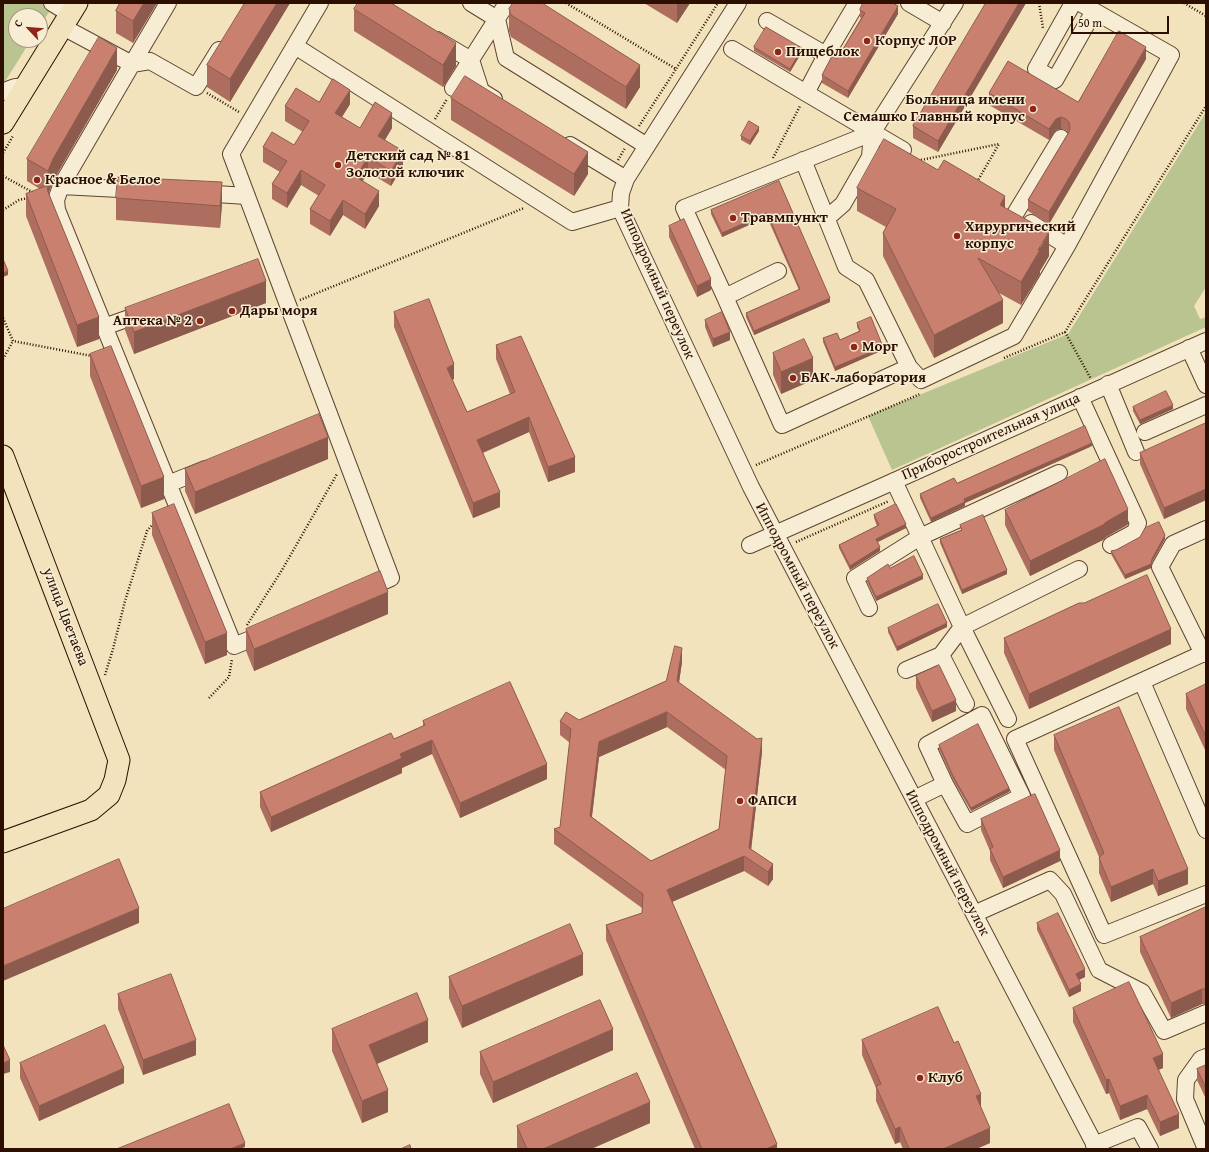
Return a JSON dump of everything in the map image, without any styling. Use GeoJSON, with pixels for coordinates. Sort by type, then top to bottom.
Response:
{"type":"FeatureCollection","features":[{"type":"Feature","properties":{"kind":"main road"},"geometry":{"type":"LineString","coordinates":[[3,123],[70,15]]}},
{"type":"Feature","properties":{"kind":"main road","name":"улица Цветаева"},"geometry":{"type":"LineString","coordinates":[[3,456],[119,760],[115,780],[109,795],[91,810],[3,842]]}},
{"type":"Feature","properties":{"kind":"street"},"geometry":{"type":"LineString","coordinates":[[52,3],[70,15],[132,64],[150,61],[196,87],[228,35]]}},
{"type":"Feature","properties":{"kind":"street"},"geometry":{"type":"LineString","coordinates":[[168,3],[58,193],[57,210],[234,646],[276,628]]}},
{"type":"Feature","properties":{"kind":"street"},"geometry":{"type":"LineString","coordinates":[[320,3],[231,154],[247,196],[266,268],[288,305],[391,578],[348,597]]}},
{"type":"Feature","properties":{"kind":"street"},"geometry":{"type":"LineString","coordinates":[[471,3],[496,19],[506,58],[647,146]]}},
{"type":"Feature","properties":{"kind":"street"},"geometry":{"type":"LineString","coordinates":[[454,88],[507,3]]}},
{"type":"Feature","properties":{"kind":"street"},"geometry":{"type":"LineString","coordinates":[[806,93],[826,55],[857,3]]}},
{"type":"Feature","properties":{"kind":"street"},"geometry":{"type":"LineString","coordinates":[[909,3],[943,23]]}},
{"type":"Feature","properties":{"kind":"street"},"geometry":{"type":"LineString","coordinates":[[827,218],[842,204],[870,157],[872,133],[956,3]]}},
{"type":"Feature","properties":{"kind":"street"},"geometry":{"type":"LineString","coordinates":[[1073,3],[1036,69],[1055,80],[1094,11]]}},
{"type":"Feature","properties":{"kind":"street"},"geometry":{"type":"LineString","coordinates":[[803,160],[846,267],[866,280],[909,367],[921,380],[1014,336],[1067,246],[1171,55],[1080,3]]}},
{"type":"Feature","properties":{"kind":"street","name":"Ипподромный переулок"},"geometry":{"type":"LineString","coordinates":[[732,5],[626,179],[621,193],[620,208],[740,465],[1096,1147]]}},
{"type":"Feature","properties":{"kind":"street"},"geometry":{"type":"LineString","coordinates":[[767,21],[826,55]]}},
{"type":"Feature","properties":{"kind":"street"},"geometry":{"type":"LineString","coordinates":[[423,32],[471,60],[481,91],[507,107]]}},
{"type":"Feature","properties":{"kind":"street"},"geometry":{"type":"LineString","coordinates":[[295,46],[572,222],[620,208]]}},
{"type":"Feature","properties":{"kind":"street"},"geometry":{"type":"LineString","coordinates":[[732,49],[872,133],[921,160]]}},
{"type":"Feature","properties":{"kind":"street"},"geometry":{"type":"LineString","coordinates":[[3,92],[13,87],[20,86],[25,88]]}},
{"type":"Feature","properties":{"kind":"street"},"geometry":{"type":"LineString","coordinates":[[872,133],[684,208],[726,297],[782,425],[909,367]]}},
{"type":"Feature","properties":{"kind":"street"},"geometry":{"type":"LineString","coordinates":[[1061,138],[1009,210],[1067,246]]}},
{"type":"Feature","properties":{"kind":"street"},"geometry":{"type":"LineString","coordinates":[[559,139],[626,179]]}},
{"type":"Feature","properties":{"kind":"street"},"geometry":{"type":"LineString","coordinates":[[58,193],[154,191]]}},
{"type":"Feature","properties":{"kind":"street"},"geometry":{"type":"LineString","coordinates":[[185,192],[247,196]]}},
{"type":"Feature","properties":{"kind":"street"},"geometry":{"type":"LineString","coordinates":[[726,297],[778,271]]}},
{"type":"Feature","properties":{"kind":"street"},"geometry":{"type":"LineString","coordinates":[[104,327],[163,306]]}},
{"type":"Feature","properties":{"kind":"street","name":"Приборостроительная улица"},"geometry":{"type":"LineString","coordinates":[[750,545],[1206,341]]}},
{"type":"Feature","properties":{"kind":"street"},"geometry":{"type":"LineString","coordinates":[[1189,348],[1206,385]]}},
{"type":"Feature","properties":{"kind":"street"},"geometry":{"type":"LineString","coordinates":[[1102,387],[1136,452]]}},
{"type":"Feature","properties":{"kind":"street"},"geometry":{"type":"LineString","coordinates":[[1080,397],[1138,523],[1135,532],[1111,545]]}},
{"type":"Feature","properties":{"kind":"street"},"geometry":{"type":"LineString","coordinates":[[1145,432],[1206,404]]}},
{"type":"Feature","properties":{"kind":"street"},"geometry":{"type":"LineString","coordinates":[[316,425],[331,419]]}},
{"type":"Feature","properties":{"kind":"street"},"geometry":{"type":"LineString","coordinates":[[168,484],[220,463]]}},
{"type":"Feature","properties":{"kind":"street"},"geometry":{"type":"LineString","coordinates":[[870,608],[855,578],[920,537],[1059,473]]}},
{"type":"Feature","properties":{"kind":"street"},"geometry":{"type":"LineString","coordinates":[[894,481],[962,627],[1008,718]]}},
{"type":"Feature","properties":{"kind":"street"},"geometry":{"type":"LineString","coordinates":[[1206,529],[1174,544],[1156,576],[1204,653],[1015,739],[1104,935],[1206,894]]}},
{"type":"Feature","properties":{"kind":"street"},"geometry":{"type":"LineString","coordinates":[[906,670],[941,654],[962,627],[1079,569]]}},
{"type":"Feature","properties":{"kind":"street"},"geometry":{"type":"LineString","coordinates":[[941,654],[966,704]]}},
{"type":"Feature","properties":{"kind":"street"},"geometry":{"type":"LineString","coordinates":[[1142,682],[1206,830]]}},
{"type":"Feature","properties":{"kind":"street"},"geometry":{"type":"LineString","coordinates":[[982,715],[1022,796],[967,824],[945,784],[927,745],[982,715]]}},
{"type":"Feature","properties":{"kind":"street"},"geometry":{"type":"LineString","coordinates":[[914,799],[945,784]]}},
{"type":"Feature","properties":{"kind":"street"},"geometry":{"type":"LineString","coordinates":[[974,914],[1050,880],[1063,894],[1100,970],[1142,992],[1164,1032],[1206,1013]]}},
{"type":"Feature","properties":{"kind":"street"},"geometry":{"type":"LineString","coordinates":[[1206,1057],[1201,1059],[1186,1080],[1185,1099],[1206,1149]]}},
{"type":"Feature","properties":{"kind":"street"},"geometry":{"type":"LineString","coordinates":[[1096,1147],[1138,1127],[1150,1149]]}},
{"type":"Feature","properties":{"kind":"path"},"geometry":{"type":"LineString","coordinates":[[566,3],[676,69],[718,3]]}},
{"type":"Feature","properties":{"kind":"path"},"geometry":{"type":"LineString","coordinates":[[1184,3],[1206,16]]}},
{"type":"Feature","properties":{"kind":"path"},"geometry":{"type":"LineString","coordinates":[[196,87],[252,120]]}},
{"type":"Feature","properties":{"kind":"path"},"geometry":{"type":"LineString","coordinates":[[428,130],[454,88]]}},
{"type":"Feature","properties":{"kind":"path"},"geometry":{"type":"LineString","coordinates":[[769,173],[774,153],[806,93]]}},
{"type":"Feature","properties":{"kind":"path"},"geometry":{"type":"LineString","coordinates":[[921,160],[999,144],[977,183]]}},
{"type":"Feature","properties":{"kind":"path"},"geometry":{"type":"LineString","coordinates":[[3,176],[40,196]]}},
{"type":"Feature","properties":{"kind":"path"},"geometry":{"type":"LineString","coordinates":[[3,210],[19,200],[58,193]]}},
{"type":"Feature","properties":{"kind":"path"},"geometry":{"type":"LineString","coordinates":[[288,305],[540,202]]}},
{"type":"Feature","properties":{"kind":"path"},"geometry":{"type":"LineString","coordinates":[[3,318],[13,341]]}},
{"type":"Feature","properties":{"kind":"path"},"geometry":{"type":"LineString","coordinates":[[1065,332],[1102,387]]}},
{"type":"Feature","properties":{"kind":"path"},"geometry":{"type":"LineString","coordinates":[[3,359],[13,341]]}},
{"type":"Feature","properties":{"kind":"path"},"geometry":{"type":"LineString","coordinates":[[13,341],[118,360]]}},
{"type":"Feature","properties":{"kind":"path"},"geometry":{"type":"LineString","coordinates":[[209,698],[229,677],[234,646],[282,570],[346,458]]}},
{"type":"Feature","properties":{"kind":"path"},"geometry":{"type":"LineString","coordinates":[[104,677],[113,650],[125,601],[147,531],[153,522]]}},
{"type":"Feature","properties":{"kind":"green space"},"geometry":{"type":"Polygon","coordinates":[[[3,3],[55,3],[48,14],[48,8],[8,8],[8,48],[26,48],[6,80],[3,82],[3,3]]]}},
{"type":"Feature","properties":{"kind":"green space"},"geometry":{"type":"Polygon","coordinates":[[[1206,112],[1206,287],[1194,306],[1200,319],[1206,317],[1206,327],[892,470],[868,416],[1068,334],[1206,112]]]}},
{"type":"Feature","properties":{"kind":"building"},"geometry":{"type":"Polygon","coordinates":[[[120,3],[144,3],[133,21],[116,11],[120,3]]]}},
{"type":"Feature","properties":{"kind":"building"},"geometry":{"type":"Polygon","coordinates":[[[245,3],[277,3],[230,79],[207,65],[245,3]]]}},
{"type":"Feature","properties":{"kind":"building"},"geometry":{"type":"Polygon","coordinates":[[[358,3],[391,3],[456,43],[443,65],[354,9],[358,3]]]}},
{"type":"Feature","properties":{"kind":"building"},"geometry":{"type":"Polygon","coordinates":[[[513,3],[542,3],[640,65],[626,87],[511,15],[509,9],[513,3]]]}},
{"type":"Feature","properties":{"kind":"building","name":"Корпус ЛОР"},"geometry":{"type":"Polygon","coordinates":[[[863,3],[893,3],[898,6],[848,91],[822,75],[832,56],[837,59],[865,13],[860,10],[863,3]]]}},
{"type":"Feature","properties":{"kind":"building"},"geometry":{"type":"Polygon","coordinates":[[[986,3],[1019,3],[938,141],[913,126],[986,3]]]}},
{"type":"Feature","properties":{"kind":"building","name":"Пищеблок"},"geometry":{"type":"Polygon","coordinates":[[[766,27],[802,48],[790,69],[754,47],[766,27]]]}},
{"type":"Feature","properties":{"kind":"building"},"geometry":{"type":"Polygon","coordinates":[[[1119,31],[1146,47],[1049,212],[1028,200],[1069,132],[1069,122],[1061,117],[1056,119],[1049,129],[989,93],[1008,61],[1078,102],[1119,31]]]}},
{"type":"Feature","properties":{"kind":"building"},"geometry":{"type":"Polygon","coordinates":[[[99,37],[117,48],[53,159],[48,171],[27,159],[99,37]]]}},
{"type":"Feature","properties":{"kind":"building"},"geometry":{"type":"Polygon","coordinates":[[[465,76],[588,152],[574,174],[451,98],[465,76]]]}},
{"type":"Feature","properties":{"kind":"building"},"geometry":{"type":"Polygon","coordinates":[[[333,79],[350,90],[335,113],[360,128],[375,102],[392,113],[378,136],[403,151],[391,171],[368,157],[356,177],[379,191],[365,214],[343,200],[330,221],[310,209],[325,185],[301,170],[287,193],[272,184],[287,161],[263,147],[272,132],[294,145],[309,121],[285,106],[296,88],[319,102],[333,79]]]}},
{"type":"Feature","properties":{"kind":"building"},"geometry":{"type":"Polygon","coordinates":[[[749,121],[759,127],[750,141],[741,136],[749,121]]]}},
{"type":"Feature","properties":{"kind":"building"},"geometry":{"type":"Polygon","coordinates":[[[884,139],[938,170],[944,160],[1005,196],[1000,205],[1049,232],[1021,282],[978,258],[1003,300],[934,335],[883,233],[896,209],[857,188],[884,139]]]}},
{"type":"Feature","properties":{"kind":"building"},"geometry":{"type":"Polygon","coordinates":[[[118,177],[222,182],[220,206],[116,198],[118,177]]]}},
{"type":"Feature","properties":{"kind":"building"},"geometry":{"type":"Polygon","coordinates":[[[779,181],[830,298],[754,331],[746,313],[800,289],[767,213],[722,233],[711,210],[779,181]]]}},
{"type":"Feature","properties":{"kind":"building"},"geometry":{"type":"Polygon","coordinates":[[[47,186],[48,192],[99,317],[77,325],[26,194],[47,186]]]}},
{"type":"Feature","properties":{"kind":"building"},"geometry":{"type":"Polygon","coordinates":[[[684,219],[711,279],[697,286],[669,226],[684,219]]]}},
{"type":"Feature","properties":{"kind":"building"},"geometry":{"type":"Polygon","coordinates":[[[3,259],[8,271],[3,273],[3,259]]]}},
{"type":"Feature","properties":{"kind":"building"},"geometry":{"type":"Polygon","coordinates":[[[258,259],[266,281],[134,332],[125,308],[258,259]]]}},
{"type":"Feature","properties":{"kind":"building"},"geometry":{"type":"Polygon","coordinates":[[[429,299],[454,364],[447,368],[467,412],[515,392],[496,345],[521,336],[575,457],[548,467],[529,417],[477,440],[500,492],[473,503],[394,312],[429,299]]]}},
{"type":"Feature","properties":{"kind":"building"},"geometry":{"type":"Polygon","coordinates":[[[722,312],[730,332],[713,339],[705,320],[722,312]]]}},
{"type":"Feature","properties":{"kind":"building","name":"Морг"},"geometry":{"type":"Polygon","coordinates":[[[871,317],[883,347],[835,367],[823,338],[837,333],[840,340],[860,331],[857,323],[871,317]]]}},
{"type":"Feature","properties":{"kind":"building"},"geometry":{"type":"Polygon","coordinates":[[[804,339],[813,358],[781,372],[773,353],[804,339]]]}},
{"type":"Feature","properties":{"kind":"building"},"geometry":{"type":"Polygon","coordinates":[[[111,346],[164,477],[141,486],[90,354],[111,346]]]}},
{"type":"Feature","properties":{"kind":"building"},"geometry":{"type":"Polygon","coordinates":[[[1166,391],[1173,405],[1140,420],[1133,407],[1166,391]]]}},
{"type":"Feature","properties":{"kind":"building"},"geometry":{"type":"Polygon","coordinates":[[[319,414],[328,437],[195,492],[185,469],[319,414]]]}},
{"type":"Feature","properties":{"kind":"building"},"geometry":{"type":"Polygon","coordinates":[[[1206,423],[1206,489],[1164,508],[1140,453],[1206,423]]]}},
{"type":"Feature","properties":{"kind":"building"},"geometry":{"type":"Polygon","coordinates":[[[1085,426],[1092,443],[964,499],[965,502],[931,518],[920,494],[954,478],[957,483],[1085,426]]]}},
{"type":"Feature","properties":{"kind":"building"},"geometry":{"type":"Polygon","coordinates":[[[1105,459],[1128,509],[1103,525],[1030,561],[1005,510],[1105,459]]]}},
{"type":"Feature","properties":{"kind":"building"},"geometry":{"type":"Polygon","coordinates":[[[174,504],[227,633],[205,642],[152,513],[174,504]]]}},
{"type":"Feature","properties":{"kind":"building"},"geometry":{"type":"Polygon","coordinates":[[[896,504],[906,524],[876,539],[880,547],[850,566],[839,545],[879,525],[874,515],[896,504]]]}},
{"type":"Feature","properties":{"kind":"building"},"geometry":{"type":"Polygon","coordinates":[[[983,515],[1007,570],[962,590],[940,539],[962,530],[960,525],[983,515]]]}},
{"type":"Feature","properties":{"kind":"building"},"geometry":{"type":"Polygon","coordinates":[[[1159,522],[1165,535],[1152,559],[1151,564],[1125,575],[1111,551],[1116,550],[1140,537],[1145,528],[1159,522]]]}},
{"type":"Feature","properties":{"kind":"building"},"geometry":{"type":"Polygon","coordinates":[[[914,556],[923,575],[876,597],[867,578],[888,564],[890,568],[914,556]]]}},
{"type":"Feature","properties":{"kind":"building"},"geometry":{"type":"Polygon","coordinates":[[[380,571],[388,592],[254,649],[246,629],[380,571]]]}},
{"type":"Feature","properties":{"kind":"building"},"geometry":{"type":"Polygon","coordinates":[[[1147,575],[1171,629],[1029,694],[1004,638],[1079,603],[1084,603],[1147,575]]]}},
{"type":"Feature","properties":{"kind":"building"},"geometry":{"type":"Polygon","coordinates":[[[938,604],[947,623],[897,647],[888,628],[938,604]]]}},
{"type":"Feature","properties":{"kind":"building"},"geometry":{"type":"Polygon","coordinates":[[[675,646],[682,648],[677,681],[757,739],[762,738],[749,848],[773,864],[768,872],[744,856],[667,890],[777,1144],[766,1149],[702,1149],[606,925],[642,913],[643,894],[554,829],[560,827],[571,729],[560,721],[566,712],[579,720],[666,681],[675,646]],[[667,712],[599,742],[590,816],[651,861],[719,829],[727,756],[667,712]]]}},
{"type":"Feature","properties":{"kind":"building"},"geometry":{"type":"Polygon","coordinates":[[[939,665],[956,700],[932,711],[916,676],[939,665]]]}},
{"type":"Feature","properties":{"kind":"building"},"geometry":{"type":"Polygon","coordinates":[[[510,682],[547,764],[460,803],[432,740],[400,754],[402,758],[271,817],[260,792],[391,733],[394,739],[425,725],[423,721],[510,682]]]}},
{"type":"Feature","properties":{"kind":"building"},"geometry":{"type":"Polygon","coordinates":[[[1206,684],[1206,737],[1186,694],[1206,684]]]}},
{"type":"Feature","properties":{"kind":"building"},"geometry":{"type":"Polygon","coordinates":[[[1119,707],[1188,869],[1158,881],[1153,869],[1111,887],[1099,858],[1104,853],[1054,735],[1119,707]]]}},
{"type":"Feature","properties":{"kind":"building"},"geometry":{"type":"Polygon","coordinates":[[[978,724],[1009,788],[971,808],[953,776],[939,745],[978,724]]]}},
{"type":"Feature","properties":{"kind":"building"},"geometry":{"type":"Polygon","coordinates":[[[1035,794],[1060,850],[1003,877],[990,849],[993,847],[981,819],[1035,794]]]}},
{"type":"Feature","properties":{"kind":"building"},"geometry":{"type":"Polygon","coordinates":[[[119,859],[139,908],[3,966],[3,909],[119,859]]]}},
{"type":"Feature","properties":{"kind":"building"},"geometry":{"type":"Polygon","coordinates":[[[1206,907],[1206,989],[1202,989],[1171,1003],[1140,937],[1206,907]]]}},
{"type":"Feature","properties":{"kind":"building"},"geometry":{"type":"Polygon","coordinates":[[[1058,913],[1085,969],[1076,974],[1081,984],[1069,990],[1037,923],[1058,913]]]}},
{"type":"Feature","properties":{"kind":"building"},"geometry":{"type":"Polygon","coordinates":[[[570,924],[583,954],[462,1006],[449,977],[570,924]]]}},
{"type":"Feature","properties":{"kind":"building"},"geometry":{"type":"Polygon","coordinates":[[[171,974],[196,1040],[143,1060],[118,994],[171,974]]]}},
{"type":"Feature","properties":{"kind":"building"},"geometry":{"type":"Polygon","coordinates":[[[1129,982],[1163,1054],[1153,1058],[1179,1114],[1160,1122],[1147,1095],[1120,1106],[1109,1079],[1106,1080],[1073,1008],[1129,982]]]}},
{"type":"Feature","properties":{"kind":"building"},"geometry":{"type":"Polygon","coordinates":[[[417,993],[428,1020],[369,1045],[388,1090],[362,1101],[332,1029],[417,993]]]}},
{"type":"Feature","properties":{"kind":"building"},"geometry":{"type":"Polygon","coordinates":[[[600,1000],[613,1029],[493,1082],[480,1052],[600,1000]]]}},
{"type":"Feature","properties":{"kind":"building","name":"Клуб"},"geometry":{"type":"Polygon","coordinates":[[[938,1007],[954,1043],[958,1041],[981,1094],[976,1096],[990,1128],[943,1149],[909,1149],[900,1127],[895,1129],[876,1086],[881,1084],[862,1040],[938,1007]]]}},
{"type":"Feature","properties":{"kind":"building"},"geometry":{"type":"Polygon","coordinates":[[[105,1025],[124,1068],[39,1106],[20,1063],[105,1025]]]}},
{"type":"Feature","properties":{"kind":"building"},"geometry":{"type":"Polygon","coordinates":[[[3,1045],[10,1060],[3,1063],[3,1045]]]}},
{"type":"Feature","properties":{"kind":"building"},"geometry":{"type":"Polygon","coordinates":[[[1206,1065],[1206,1088],[1197,1069],[1206,1065]]]}},
{"type":"Feature","properties":{"kind":"building"},"geometry":{"type":"Polygon","coordinates":[[[637,1073],[650,1102],[543,1149],[527,1149],[517,1126],[637,1073]]]}},
{"type":"Feature","properties":{"kind":"building"},"geometry":{"type":"Polygon","coordinates":[[[229,1104],[245,1143],[230,1149],[117,1149],[229,1104]]]}},
{"type":"Feature","properties":{"kind":"building"},"geometry":{"type":"Polygon","coordinates":[[[410,1145],[411,1149],[401,1149],[410,1145]]]}},
{"type":"Feature","properties":{"kind":"place","name":"Корпус ЛОР"},"geometry":{"type":"Point","coordinates":[867,41]}},
{"type":"Feature","properties":{"kind":"place","name":"Пищеблок"},"geometry":{"type":"Point","coordinates":[778,52]}},
{"type":"Feature","properties":{"kind":"place","name":"Больница имени Семашко Главный корпус"},"geometry":{"type":"Point","coordinates":[1033,109]}},
{"type":"Feature","properties":{"kind":"place","name":"Детский сад № 81 Золотой ключик"},"geometry":{"type":"Point","coordinates":[338,165]}},
{"type":"Feature","properties":{"kind":"place","name":"Красное & Белое"},"geometry":{"type":"Point","coordinates":[37,180]}},
{"type":"Feature","properties":{"kind":"place","name":"Травмпункт"},"geometry":{"type":"Point","coordinates":[733,218]}},
{"type":"Feature","properties":{"kind":"place","name":"Хирургический корпус"},"geometry":{"type":"Point","coordinates":[957,236]}},
{"type":"Feature","properties":{"kind":"place","name":"Дары моря"},"geometry":{"type":"Point","coordinates":[232,311]}},
{"type":"Feature","properties":{"kind":"place","name":"Аптека № 2"},"geometry":{"type":"Point","coordinates":[200,321]}},
{"type":"Feature","properties":{"kind":"place","name":"Морг"},"geometry":{"type":"Point","coordinates":[854,347]}},
{"type":"Feature","properties":{"kind":"place","name":"БАК-лаборатория"},"geometry":{"type":"Point","coordinates":[793,378]}},
{"type":"Feature","properties":{"kind":"place","name":"ФАПСИ"},"geometry":{"type":"Point","coordinates":[740,801]}},
{"type":"Feature","properties":{"kind":"place","name":"Клуб"},"geometry":{"type":"Point","coordinates":[920,1078]}}]}
